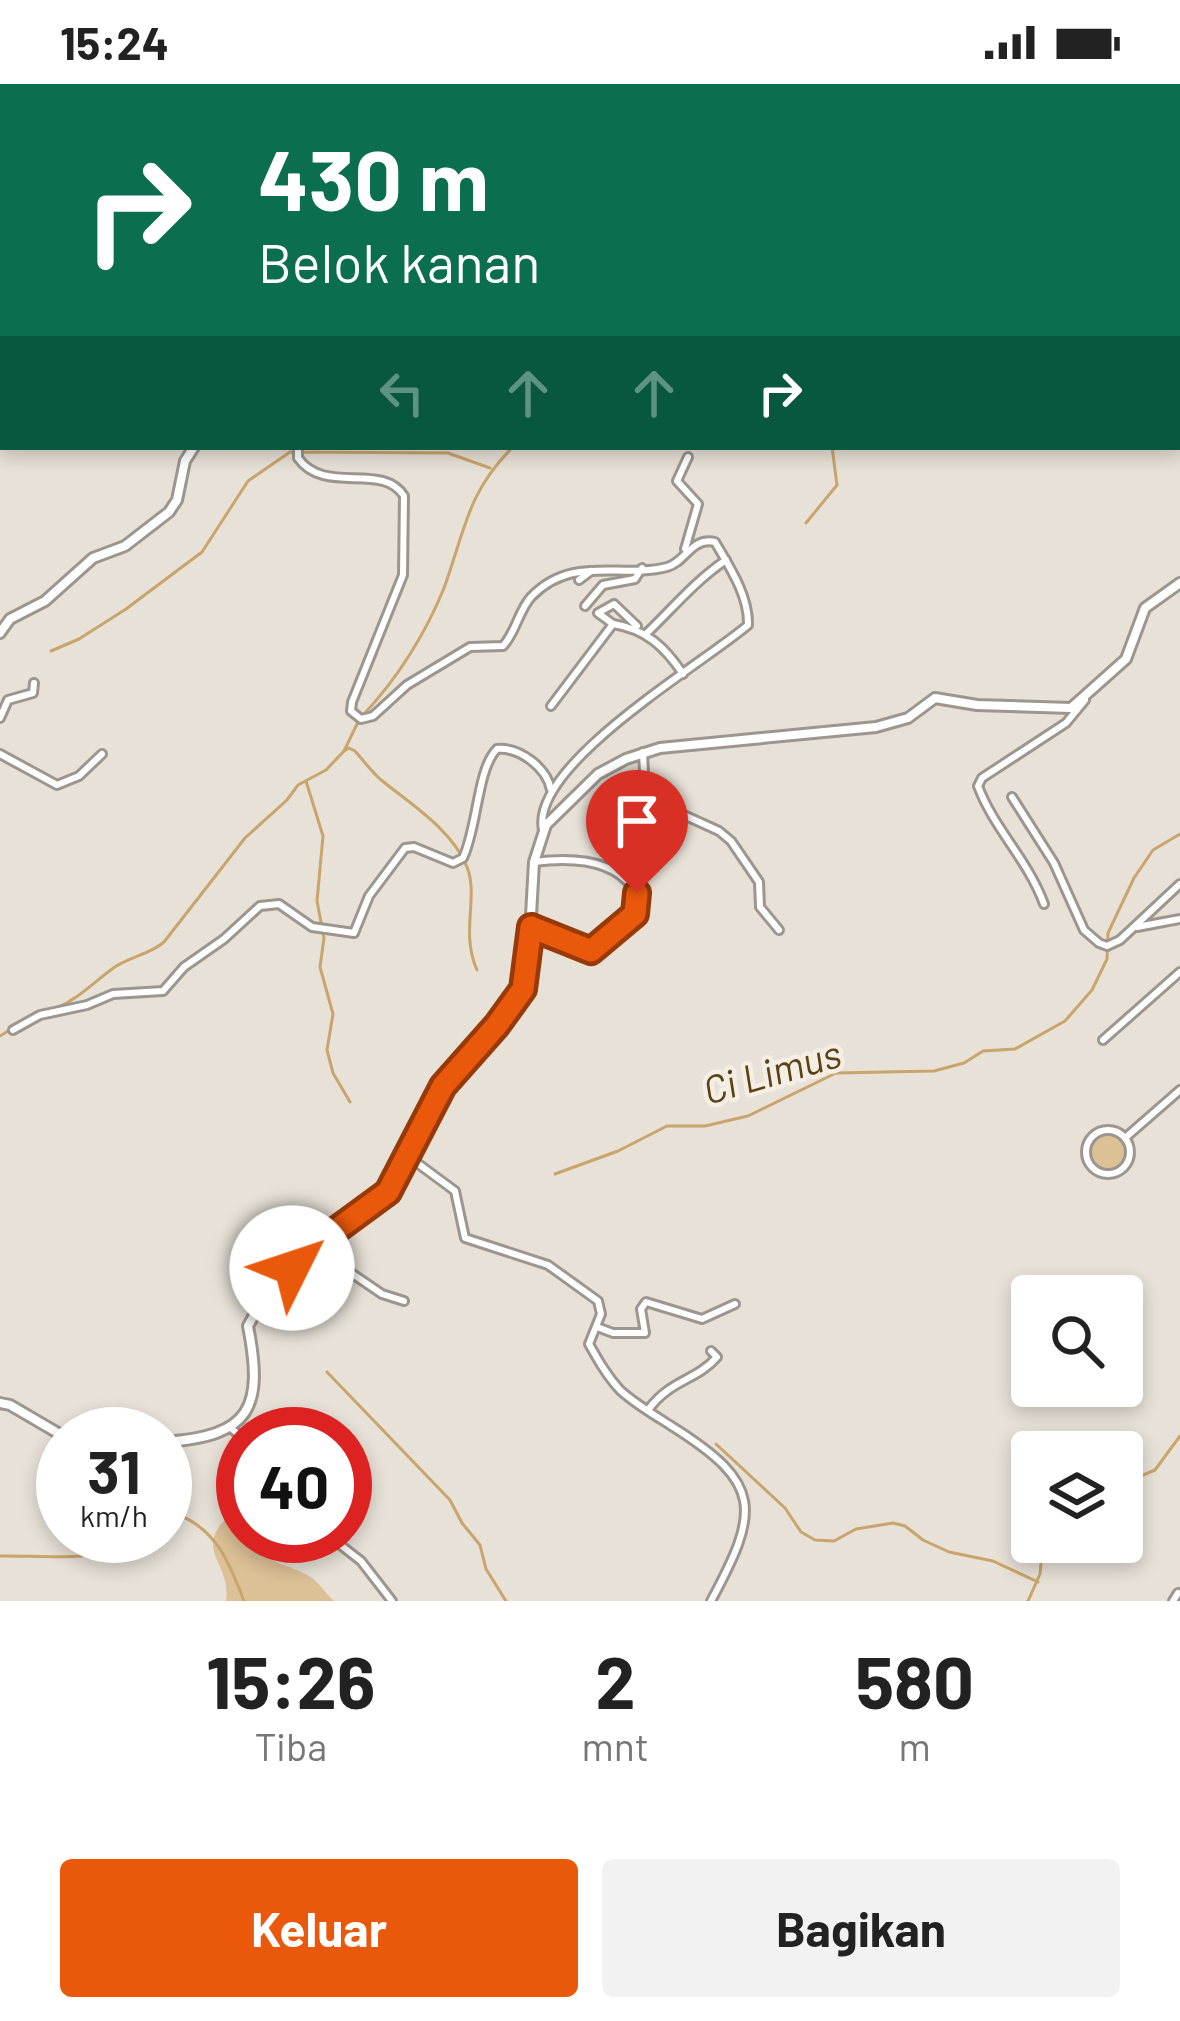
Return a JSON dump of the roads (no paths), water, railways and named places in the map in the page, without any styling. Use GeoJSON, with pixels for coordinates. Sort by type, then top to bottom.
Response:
{"type":"FeatureCollection","features":[{"type":"Feature","properties":{"kind":"street"},"geometry":{"type":"LineString","coordinates":[[0,633],[10,620],[45,601],[93,559],[124,546],[169,512],[192,450]]}},
{"type":"Feature","properties":{"kind":"street"},"geometry":{"type":"LineString","coordinates":[[298,450],[298,458],[317,476],[389,482],[404,496],[403,575],[352,703],[356,715],[373,716],[407,685],[470,647],[503,646],[536,593],[570,574],[669,567],[709,539],[726,560],[749,622],[602,734],[548,799]]}},
{"type":"Feature","properties":{"kind":"street"},"geometry":{"type":"LineString","coordinates":[[683,553],[698,504],[676,481],[688,457]]}},
{"type":"Feature","properties":{"kind":"street"},"geometry":{"type":"LineString","coordinates":[[643,631],[688,594],[694,582],[726,560]]}},
{"type":"Feature","properties":{"kind":"street"},"geometry":{"type":"LineString","coordinates":[[585,606],[603,585],[635,579],[642,568]]}},
{"type":"Feature","properties":{"kind":"street"},"geometry":{"type":"LineString","coordinates":[[579,580],[594,569]]}},
{"type":"Feature","properties":{"kind":"street"},"geometry":{"type":"LineString","coordinates":[[1044,904],[978,786],[982,778],[1066,723],[1126,659],[1145,608],[1180,584]]}},
{"type":"Feature","properties":{"kind":"street"},"geometry":{"type":"LineString","coordinates":[[643,631],[613,624],[598,613],[614,604],[643,631],[683,674]]}},
{"type":"Feature","properties":{"kind":"street"},"geometry":{"type":"LineString","coordinates":[[550,706],[613,624]]}},
{"type":"Feature","properties":{"kind":"street"},"geometry":{"type":"LineString","coordinates":[[0,718],[8,700],[33,694],[34,683]]}},
{"type":"Feature","properties":{"kind":"street"},"geometry":{"type":"LineString","coordinates":[[246,1407],[254,1354],[249,1322],[262,1301],[313,1247],[388,1192],[443,1086],[523,989],[538,842],[543,830],[598,774],[643,752],[739,738],[876,727],[908,718],[935,698],[1058,710],[1087,697]]}},
{"type":"Feature","properties":{"kind":"street"},"geometry":{"type":"LineString","coordinates":[[13,1030],[40,1015],[113,994],[164,991],[184,968],[260,906],[279,904],[312,927],[354,933],[369,896],[405,848],[453,863],[464,858],[481,801],[483,773],[497,749],[511,749],[532,762],[552,784],[543,830]]}},
{"type":"Feature","properties":{"kind":"street"},"geometry":{"type":"LineString","coordinates":[[643,752],[643,788],[648,797],[719,831],[730,841],[759,881],[760,908],[779,930]]}},
{"type":"Feature","properties":{"kind":"street"},"geometry":{"type":"LineString","coordinates":[[0,754],[57,785],[79,776],[102,754]]}},
{"type":"Feature","properties":{"kind":"street"},"geometry":{"type":"LineString","coordinates":[[1012,797],[1054,863],[1084,930],[1099,944],[1107,946],[1136,927],[1180,884]]}},
{"type":"Feature","properties":{"kind":"street"},"geometry":{"type":"LineString","coordinates":[[531,927],[591,951],[635,914],[638,904],[637,893],[615,872],[581,861],[534,862]]}},
{"type":"Feature","properties":{"kind":"street"},"geometry":{"type":"LineString","coordinates":[[1136,927],[1180,919]]}},
{"type":"Feature","properties":{"kind":"street"},"geometry":{"type":"LineString","coordinates":[[1103,1040],[1180,972]]}},
{"type":"Feature","properties":{"kind":"street"},"geometry":{"type":"LineString","coordinates":[[1126,1138],[1180,1090]]}},
{"type":"Feature","properties":{"kind":"street"},"geometry":{"type":"LineString","coordinates":[[1112,1130],[1126,1138],[1129,1159],[1119,1171],[1104,1173],[1090,1165],[1087,1145],[1096,1132],[1112,1130]]}},
{"type":"Feature","properties":{"kind":"street"},"geometry":{"type":"LineString","coordinates":[[409,1157],[454,1191],[465,1238],[527,1255],[569,1277],[602,1306],[589,1344],[603,1370],[622,1392],[706,1448],[741,1484],[742,1526],[732,1562],[711,1601]]}},
{"type":"Feature","properties":{"kind":"street"},"geometry":{"type":"LineString","coordinates":[[313,1247],[382,1294],[404,1300]]}},
{"type":"Feature","properties":{"kind":"street"},"geometry":{"type":"LineString","coordinates":[[598,1327],[613,1333],[645,1333],[641,1310],[646,1302],[702,1319],[734,1304]]}},
{"type":"Feature","properties":{"kind":"street"},"geometry":{"type":"LineString","coordinates":[[648,1410],[677,1381],[710,1364],[717,1357],[711,1351]]}},
{"type":"Feature","properties":{"kind":"street"},"geometry":{"type":"LineString","coordinates":[[0,1403],[36,1420]]}},
{"type":"Feature","properties":{"kind":"street"},"geometry":{"type":"LineString","coordinates":[[363,1563],[392,1601]]}},
{"type":"Feature","properties":{"kind":"waterway"},"geometry":{"type":"LineString","coordinates":[[364,714],[419,638],[444,588],[476,496],[510,450]]}},
{"type":"Feature","properties":{"kind":"waterway"},"geometry":{"type":"LineString","coordinates":[[806,523],[837,485],[832,450]]}},
{"type":"Feature","properties":{"kind":"waterway"},"geometry":{"type":"LineString","coordinates":[[51,651],[126,609],[202,552],[248,481],[290,452],[448,453],[490,468]]}},
{"type":"Feature","properties":{"kind":"waterway"},"geometry":{"type":"LineString","coordinates":[[55,1009],[118,965],[164,942],[245,838],[298,785],[326,770],[344,751],[358,722]]}},
{"type":"Feature","properties":{"kind":"waterway"},"geometry":{"type":"LineString","coordinates":[[344,751],[355,751],[380,779],[441,829],[460,853],[470,878],[470,942],[477,970]]}},
{"type":"Feature","properties":{"kind":"waterway"},"geometry":{"type":"LineString","coordinates":[[306,781],[323,836],[317,901],[324,938],[320,967],[333,1014],[327,1050],[333,1073],[350,1102]]}},
{"type":"Feature","properties":{"kind":"waterway","name":"Ci Limus"},"geometry":{"type":"LineString","coordinates":[[555,1174],[618,1151],[667,1126],[705,1126],[748,1116],[836,1073],[934,1071],[964,1063],[983,1051],[1015,1049],[1065,1021],[1092,990],[1107,959],[1108,933],[1134,878],[1153,850],[1180,834]]}},
{"type":"Feature","properties":{"kind":"waterway"},"geometry":{"type":"LineString","coordinates":[[0,1036],[34,1015]]}},
{"type":"Feature","properties":{"kind":"waterway"},"geometry":{"type":"LineString","coordinates":[[327,1372],[450,1500],[480,1545],[486,1569],[506,1601]]}},
{"type":"Feature","properties":{"kind":"waterway"},"geometry":{"type":"LineString","coordinates":[[1143,1475],[1155,1470],[1180,1436]]}},
{"type":"Feature","properties":{"kind":"waterway"},"geometry":{"type":"LineString","coordinates":[[716,1444],[785,1508],[801,1532],[815,1540],[834,1541],[856,1529],[893,1523],[949,1552],[993,1561],[1038,1582]]}},
{"type":"Feature","properties":{"kind":"waterway"},"geometry":{"type":"LineString","coordinates":[[192,1522],[228,1562],[244,1601]]}},
{"type":"Feature","properties":{"kind":"waterway"},"geometry":{"type":"LineString","coordinates":[[0,1556],[36,1557]]}},
{"type":"Feature","properties":{"kind":"waterway"},"geometry":{"type":"LineString","coordinates":[[1028,1601],[1041,1563]]}}]}
